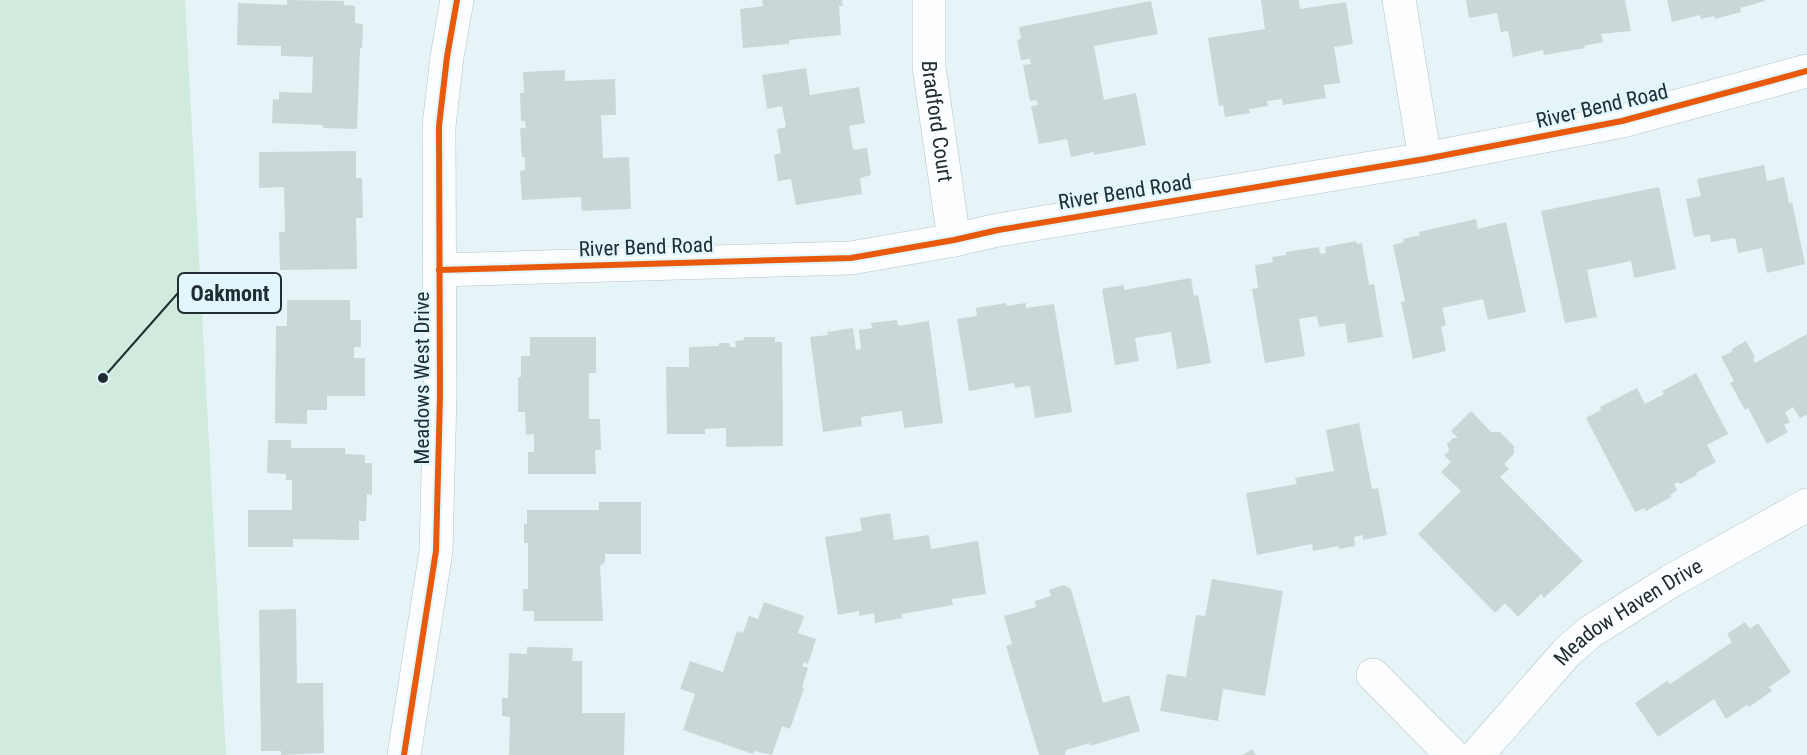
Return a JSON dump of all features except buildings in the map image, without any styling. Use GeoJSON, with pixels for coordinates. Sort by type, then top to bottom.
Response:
{"type":"FeatureCollection","features":[{"type":"Feature","properties":{"kind":"street","name":"Meadows West Drive"},"geometry":{"type":"LineString","coordinates":[[404,755],[436,551],[440,396],[440,126],[447,57],[457,0]]}},
{"type":"Feature","properties":{"kind":"street","name":"Bradford Court"},"geometry":{"type":"LineString","coordinates":[[929,0],[929,67],[954,240]]}},
{"type":"Feature","properties":{"kind":"street"},"geometry":{"type":"LineString","coordinates":[[1399,0],[1425,159]]}},
{"type":"Feature","properties":{"kind":"street","name":"River Bend Road"},"geometry":{"type":"LineString","coordinates":[[439,270],[851,258],[998,230],[1425,159],[1622,121],[1807,71]]}},
{"type":"Feature","properties":{"kind":"street","name":"Meadow Haven Drive"},"geometry":{"type":"LineString","coordinates":[[1477,755],[1567,652],[1590,632],[1671,581],[1807,505]]}},
{"type":"Feature","properties":{"kind":"street"},"geometry":{"type":"LineString","coordinates":[[1373,675],[1452,755]]}},
{"type":"Feature","properties":{"kind":"green space"},"geometry":{"type":"Polygon","coordinates":[[[0,0],[185,0],[226,755],[0,755],[0,0]]]}},
{"type":"Feature","properties":{"kind":"cycle path"},"geometry":{"type":"LineString","coordinates":[[404,755],[436,551],[440,396],[439,126],[447,57],[457,0]]}},
{"type":"Feature","properties":{"kind":"cycle path"},"geometry":{"type":"LineString","coordinates":[[439,270],[851,258],[998,230],[1425,159],[1622,121],[1807,71]]}},
{"type":"Feature","properties":{"kind":"place","name":"Oakmont"},"geometry":{"type":"Point","coordinates":[103,378]}}]}
